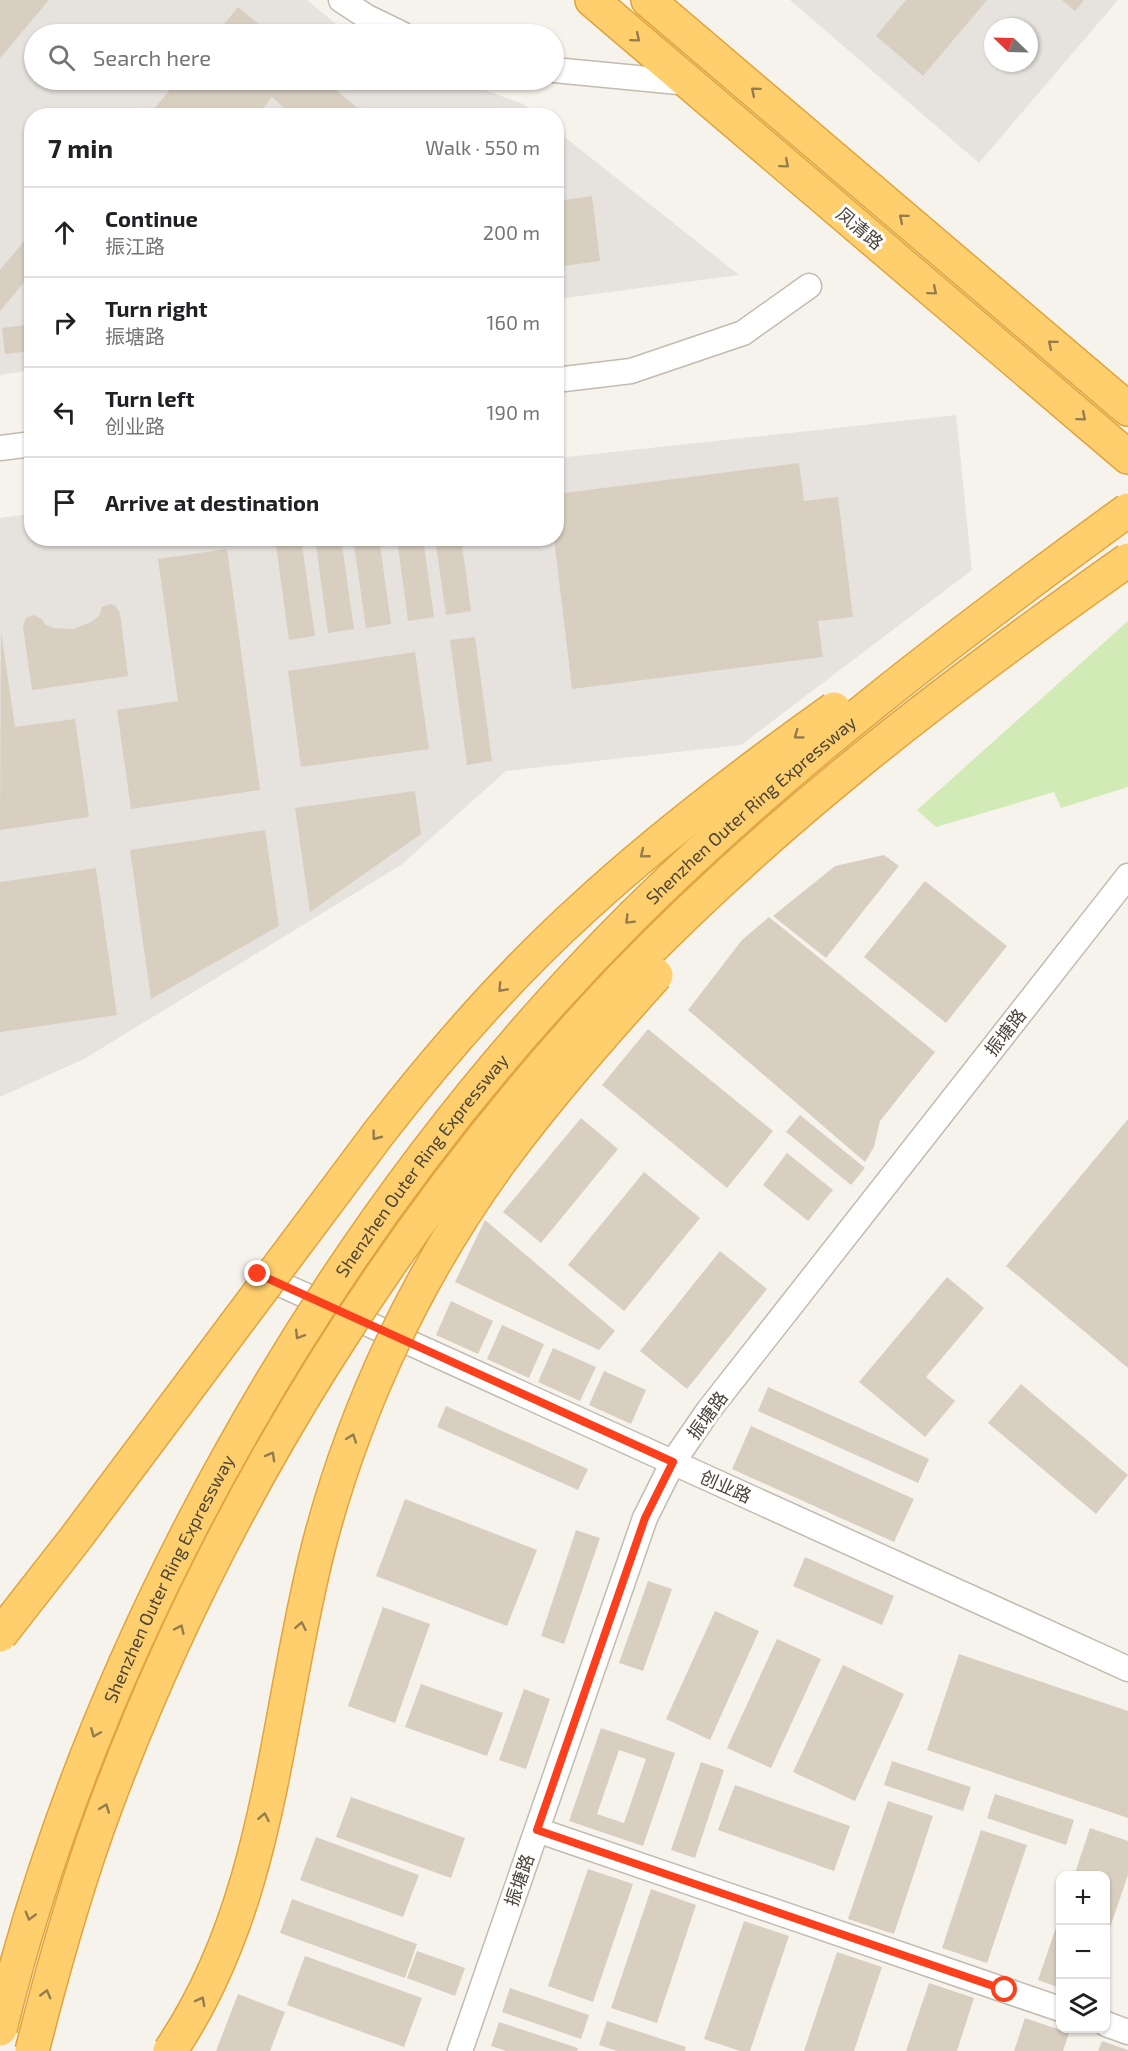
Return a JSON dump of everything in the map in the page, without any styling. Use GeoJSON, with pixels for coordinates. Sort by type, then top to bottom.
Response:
{"type":"FeatureCollection","features":[{"type":"Feature","properties":{"kind":"highway","name":"凤清路"},"geometry":{"type":"LineString","coordinates":[[592,0],[1128,457]]}},
{"type":"Feature","properties":{"kind":"highway","name":"凤清路"},"geometry":{"type":"LineString","coordinates":[[648,0],[1128,410]]}},
{"type":"Feature","properties":{"kind":"highway","name":"Shenzhen Outer Ring Expressway"},"geometry":{"type":"LineString","coordinates":[[0,2029],[27,1927],[51,1854],[88,1750],[132,1648],[186,1538],[260,1400],[319,1305],[384,1211],[450,1123],[520,1038],[594,956],[673,877],[756,801],[847,724],[1128,510]]}},
{"type":"Feature","properties":{"kind":"highway","name":"Shenzhen Outer Ring Expressway"},"geometry":{"type":"LineString","coordinates":[[32,2051],[60,1945],[88,1856],[144,1710],[187,1616],[284,1431],[338,1341],[456,1173],[521,1092],[623,977],[770,837],[891,735],[1128,560]]}},
{"type":"Feature","properties":{"kind":"highway"},"geometry":{"type":"LineString","coordinates":[[0,1635],[75,1539],[395,1111],[456,1038],[526,962],[636,860],[751,768],[932,640],[1056,563]]}},
{"type":"Feature","properties":{"kind":"highway"},"geometry":{"type":"LineString","coordinates":[[170,2051],[191,2018],[214,1974],[249,1880],[261,1832],[303,1613],[329,1509],[367,1399],[417,1294],[487,1180],[563,1081],[710,915],[847,771]]}},
{"type":"Feature","properties":{"kind":"street"},"geometry":{"type":"LineString","coordinates":[[341,0],[381,24]]}},
{"type":"Feature","properties":{"kind":"street"},"geometry":{"type":"LineString","coordinates":[[564,71],[689,83]]}},
{"type":"Feature","properties":{"kind":"street"},"geometry":{"type":"LineString","coordinates":[[564,379],[631,371],[742,333],[809,286]]}},
{"type":"Feature","properties":{"kind":"street"},"geometry":{"type":"LineString","coordinates":[[0,448],[24,445]]}},
{"type":"Feature","properties":{"kind":"street","name":"振塘路"},"geometry":{"type":"LineString","coordinates":[[460,2051],[645,1518],[673,1462],[708,1411],[1128,876]]}},
{"type":"Feature","properties":{"kind":"street","name":"创业路"},"geometry":{"type":"LineString","coordinates":[[258,1274],[1128,1669]]}},
{"type":"Feature","properties":{"kind":"street"},"geometry":{"type":"LineString","coordinates":[[537,1830],[1056,2008]]}},
{"type":"Feature","properties":{"kind":"street"},"geometry":{"type":"LineString","coordinates":[[1110,2025],[1128,2032]]}},
{"type":"Feature","properties":{"kind":"shaded area"},"geometry":{"type":"Polygon","coordinates":[[[0,0],[307,0],[336,24],[24,24],[24,90],[486,90],[528,108],[24,108],[24,371],[0,375],[0,0]]]}},
{"type":"Feature","properties":{"kind":"shaded area"},"geometry":{"type":"Polygon","coordinates":[[[790,0],[1118,0],[979,163],[790,0]]]}},
{"type":"Feature","properties":{"kind":"shaded area"},"geometry":{"type":"Polygon","coordinates":[[[564,137],[739,275],[564,298],[564,137]]]}},
{"type":"Feature","properties":{"kind":"shaded area"},"geometry":{"type":"Polygon","coordinates":[[[956,415],[972,570],[741,745],[506,771],[401,865],[84,1059],[0,1097],[0,518],[24,515],[24,546],[564,546],[564,457],[956,415]]]}},
{"type":"Feature","properties":{"kind":"green space"},"geometry":{"type":"Polygon","coordinates":[[[1128,621],[1128,787],[1061,808],[1054,792],[936,827],[917,810],[1128,621]]]}},
{"type":"Feature","properties":{"kind":"building"},"geometry":{"type":"Polygon","coordinates":[[[0,0],[49,0],[29,24],[24,24],[24,30],[0,58],[0,0]]]}},
{"type":"Feature","properties":{"kind":"building"},"geometry":{"type":"Polygon","coordinates":[[[906,0],[987,0],[923,76],[876,36],[906,0]]]}},
{"type":"Feature","properties":{"kind":"building"},"geometry":{"type":"Polygon","coordinates":[[[1062,0],[1084,0],[1075,11],[1062,0]]]}},
{"type":"Feature","properties":{"kind":"building"},"geometry":{"type":"Polygon","coordinates":[[[238,7],[259,24],[224,24],[238,7]]]}},
{"type":"Feature","properties":{"kind":"building"},"geometry":{"type":"Polygon","coordinates":[[[170,90],[336,90],[357,108],[284,108],[272,97],[263,108],[155,108],[170,90]]]}},
{"type":"Feature","properties":{"kind":"building"},"geometry":{"type":"Polygon","coordinates":[[[592,196],[600,261],[564,266],[564,200],[592,196]]]}},
{"type":"Feature","properties":{"kind":"building"},"geometry":{"type":"Polygon","coordinates":[[[24,242],[24,282],[0,311],[0,270],[24,242]]]}},
{"type":"Feature","properties":{"kind":"building"},"geometry":{"type":"Polygon","coordinates":[[[24,325],[24,352],[5,354],[2,328],[24,325]]]}},
{"type":"Feature","properties":{"kind":"building"},"geometry":{"type":"Polygon","coordinates":[[[799,463],[804,501],[838,497],[853,617],[818,621],[823,657],[572,689],[555,546],[564,546],[564,493],[799,463]]]}},
{"type":"Feature","properties":{"kind":"building"},"geometry":{"type":"Polygon","coordinates":[[[276,546],[302,546],[315,636],[289,640],[276,546]]]}},
{"type":"Feature","properties":{"kind":"building"},"geometry":{"type":"Polygon","coordinates":[[[316,546],[342,546],[354,629],[328,633],[316,546]]]}},
{"type":"Feature","properties":{"kind":"building"},"geometry":{"type":"Polygon","coordinates":[[[354,546],[380,546],[391,624],[366,628],[354,546]]]}},
{"type":"Feature","properties":{"kind":"building"},"geometry":{"type":"Polygon","coordinates":[[[398,546],[424,546],[434,617],[408,621],[398,546]]]}},
{"type":"Feature","properties":{"kind":"building"},"geometry":{"type":"Polygon","coordinates":[[[436,546],[462,546],[471,611],[446,615],[436,546]]]}},
{"type":"Feature","properties":{"kind":"building"},"geometry":{"type":"Polygon","coordinates":[[[227,549],[260,790],[131,809],[117,710],[178,701],[158,559],[227,549]]]}},
{"type":"Feature","properties":{"kind":"building"},"geometry":{"type":"Polygon","coordinates":[[[115,605],[120,613],[128,676],[32,690],[23,627],[26,618],[34,615],[53,628],[73,629],[91,622],[99,616],[102,607],[115,605]]]}},
{"type":"Feature","properties":{"kind":"building"},"geometry":{"type":"Polygon","coordinates":[[[1,632],[15,727],[75,719],[89,817],[0,830],[1,632]]]}},
{"type":"Feature","properties":{"kind":"building"},"geometry":{"type":"Polygon","coordinates":[[[475,637],[492,761],[467,765],[450,640],[475,637]]]}},
{"type":"Feature","properties":{"kind":"building"},"geometry":{"type":"Polygon","coordinates":[[[415,652],[429,749],[301,767],[288,671],[415,652]]]}},
{"type":"Feature","properties":{"kind":"building"},"geometry":{"type":"Polygon","coordinates":[[[415,791],[421,834],[310,912],[295,808],[415,791]]]}},
{"type":"Feature","properties":{"kind":"building"},"geometry":{"type":"Polygon","coordinates":[[[265,830],[279,926],[151,999],[130,850],[265,830]]]}},
{"type":"Feature","properties":{"kind":"building"},"geometry":{"type":"Polygon","coordinates":[[[884,855],[899,866],[826,958],[773,916],[835,866],[884,855]]]}},
{"type":"Feature","properties":{"kind":"building"},"geometry":{"type":"Polygon","coordinates":[[[96,868],[117,1015],[0,1032],[0,882],[96,868]]]}},
{"type":"Feature","properties":{"kind":"building"},"geometry":{"type":"Polygon","coordinates":[[[925,881],[1007,946],[946,1023],[864,957],[925,881]]]}},
{"type":"Feature","properties":{"kind":"building"},"geometry":{"type":"Polygon","coordinates":[[[769,917],[935,1052],[880,1121],[874,1147],[865,1162],[688,1010],[742,940],[769,917]]]}},
{"type":"Feature","properties":{"kind":"building"},"geometry":{"type":"Polygon","coordinates":[[[648,1029],[773,1131],[727,1188],[602,1085],[648,1029]]]}},
{"type":"Feature","properties":{"kind":"building"},"geometry":{"type":"Polygon","coordinates":[[[800,1115],[865,1168],[851,1185],[786,1132],[800,1115]]]}},
{"type":"Feature","properties":{"kind":"building"},"geometry":{"type":"Polygon","coordinates":[[[581,1118],[618,1149],[541,1243],[503,1212],[581,1118]]]}},
{"type":"Feature","properties":{"kind":"building"},"geometry":{"type":"Polygon","coordinates":[[[1128,1119],[1128,1368],[1006,1266],[1128,1119]]]}},
{"type":"Feature","properties":{"kind":"building"},"geometry":{"type":"Polygon","coordinates":[[[787,1153],[833,1190],[808,1221],[763,1185],[787,1153]]]}},
{"type":"Feature","properties":{"kind":"building"},"geometry":{"type":"Polygon","coordinates":[[[644,1172],[700,1218],[624,1311],[568,1265],[644,1172]]]}},
{"type":"Feature","properties":{"kind":"building"},"geometry":{"type":"Polygon","coordinates":[[[485,1220],[615,1331],[599,1350],[455,1282],[485,1220]]]}},
{"type":"Feature","properties":{"kind":"building"},"geometry":{"type":"Polygon","coordinates":[[[720,1251],[767,1289],[687,1389],[640,1351],[720,1251]]]}},
{"type":"Feature","properties":{"kind":"building"},"geometry":{"type":"Polygon","coordinates":[[[947,1277],[984,1308],[926,1377],[955,1401],[925,1437],[859,1382],[947,1277]]]}},
{"type":"Feature","properties":{"kind":"building"},"geometry":{"type":"Polygon","coordinates":[[[451,1301],[493,1321],[478,1354],[436,1335],[451,1301]]]}},
{"type":"Feature","properties":{"kind":"building"},"geometry":{"type":"Polygon","coordinates":[[[502,1325],[544,1344],[529,1378],[487,1359],[502,1325]]]}},
{"type":"Feature","properties":{"kind":"building"},"geometry":{"type":"Polygon","coordinates":[[[553,1348],[596,1367],[580,1401],[538,1382],[553,1348]]]}},
{"type":"Feature","properties":{"kind":"building"},"geometry":{"type":"Polygon","coordinates":[[[604,1371],[646,1390],[631,1424],[589,1405],[604,1371]]]}},
{"type":"Feature","properties":{"kind":"building"},"geometry":{"type":"Polygon","coordinates":[[[1021,1384],[1128,1475],[1096,1514],[988,1423],[1021,1384]]]}},
{"type":"Feature","properties":{"kind":"building"},"geometry":{"type":"Polygon","coordinates":[[[768,1387],[929,1459],[918,1483],[758,1411],[768,1387]]]}},
{"type":"Feature","properties":{"kind":"building"},"geometry":{"type":"Polygon","coordinates":[[[446,1406],[588,1469],[578,1490],[437,1427],[446,1406]]]}},
{"type":"Feature","properties":{"kind":"building"},"geometry":{"type":"Polygon","coordinates":[[[751,1426],[914,1499],[894,1542],[732,1469],[751,1426]]]}},
{"type":"Feature","properties":{"kind":"building"},"geometry":{"type":"Polygon","coordinates":[[[405,1499],[537,1550],[507,1626],[376,1576],[405,1499]]]}},
{"type":"Feature","properties":{"kind":"building"},"geometry":{"type":"Polygon","coordinates":[[[576,1530],[600,1538],[564,1644],[541,1636],[576,1530]]]}},
{"type":"Feature","properties":{"kind":"building"},"geometry":{"type":"Polygon","coordinates":[[[805,1557],[894,1596],[882,1625],[793,1586],[805,1557]]]}},
{"type":"Feature","properties":{"kind":"building"},"geometry":{"type":"Polygon","coordinates":[[[648,1581],[672,1589],[643,1671],[619,1663],[648,1581]]]}},
{"type":"Feature","properties":{"kind":"building"},"geometry":{"type":"Polygon","coordinates":[[[383,1607],[430,1624],[395,1723],[348,1706],[383,1607]]]}},
{"type":"Feature","properties":{"kind":"building"},"geometry":{"type":"Polygon","coordinates":[[[715,1611],[759,1631],[710,1740],[666,1719],[715,1611]]]}},
{"type":"Feature","properties":{"kind":"building"},"geometry":{"type":"Polygon","coordinates":[[[777,1639],[821,1659],[771,1768],[727,1748],[777,1639]]]}},
{"type":"Feature","properties":{"kind":"building"},"geometry":{"type":"Polygon","coordinates":[[[959,1654],[1128,1711],[1128,1818],[927,1750],[959,1654]]]}},
{"type":"Feature","properties":{"kind":"building"},"geometry":{"type":"Polygon","coordinates":[[[843,1665],[904,1694],[855,1801],[793,1772],[843,1665]]]}},
{"type":"Feature","properties":{"kind":"building"},"geometry":{"type":"Polygon","coordinates":[[[421,1684],[503,1713],[487,1756],[405,1727],[421,1684]]]}},
{"type":"Feature","properties":{"kind":"building"},"geometry":{"type":"Polygon","coordinates":[[[524,1689],[550,1699],[526,1769],[499,1760],[524,1689]]]}},
{"type":"Feature","properties":{"kind":"building"},"geometry":{"type":"Polygon","coordinates":[[[601,1728],[675,1753],[643,1846],[569,1821],[601,1728]],[[619,1750],[597,1814],[624,1823],[646,1759],[619,1750]]]}},
{"type":"Feature","properties":{"kind":"building"},"geometry":{"type":"Polygon","coordinates":[[[892,1761],[971,1787],[963,1811],[884,1785],[892,1761]]]}},
{"type":"Feature","properties":{"kind":"building"},"geometry":{"type":"Polygon","coordinates":[[[701,1762],[724,1770],[695,1858],[671,1850],[701,1762]]]}},
{"type":"Feature","properties":{"kind":"building"},"geometry":{"type":"Polygon","coordinates":[[[735,1785],[850,1826],[834,1871],[718,1830],[735,1785]]]}},
{"type":"Feature","properties":{"kind":"building"},"geometry":{"type":"Polygon","coordinates":[[[995,1794],[1074,1820],[1066,1845],[987,1818],[995,1794]]]}},
{"type":"Feature","properties":{"kind":"building"},"geometry":{"type":"Polygon","coordinates":[[[351,1797],[465,1838],[451,1878],[336,1837],[351,1797]]]}},
{"type":"Feature","properties":{"kind":"building"},"geometry":{"type":"Polygon","coordinates":[[[888,1801],[933,1816],[894,1934],[848,1919],[888,1801]]]}},
{"type":"Feature","properties":{"kind":"building"},"geometry":{"type":"Polygon","coordinates":[[[1090,1828],[1128,1841],[1128,1875],[1110,1927],[1110,1871],[1076,1871],[1090,1828]]]}},
{"type":"Feature","properties":{"kind":"building"},"geometry":{"type":"Polygon","coordinates":[[[981,1830],[1027,1845],[987,1963],[942,1948],[981,1830]]]}},
{"type":"Feature","properties":{"kind":"building"},"geometry":{"type":"Polygon","coordinates":[[[316,1837],[419,1875],[403,1917],[300,1880],[316,1837]]]}},
{"type":"Feature","properties":{"kind":"building"},"geometry":{"type":"Polygon","coordinates":[[[588,1869],[633,1884],[593,2002],[548,1986],[588,1869]]]}},
{"type":"Feature","properties":{"kind":"building"},"geometry":{"type":"Polygon","coordinates":[[[651,1889],[696,1905],[657,2023],[611,2008],[651,1889]]]}},
{"type":"Feature","properties":{"kind":"building"},"geometry":{"type":"Polygon","coordinates":[[[292,1899],[417,1944],[405,1978],[280,1933],[292,1899]]]}},
{"type":"Feature","properties":{"kind":"building"},"geometry":{"type":"Polygon","coordinates":[[[744,1921],[789,1936],[750,2051],[740,2051],[704,2039],[744,1921]]]}},
{"type":"Feature","properties":{"kind":"building"},"geometry":{"type":"Polygon","coordinates":[[[1056,1928],[1056,1987],[1038,1980],[1056,1928]]]}},
{"type":"Feature","properties":{"kind":"building"},"geometry":{"type":"Polygon","coordinates":[[[417,1951],[465,1968],[455,1996],[407,1978],[417,1951]]]}},
{"type":"Feature","properties":{"kind":"building"},"geometry":{"type":"Polygon","coordinates":[[[837,1952],[882,1967],[854,2051],[804,2051],[837,1952]]]}},
{"type":"Feature","properties":{"kind":"building"},"geometry":{"type":"Polygon","coordinates":[[[305,1956],[422,1998],[404,2047],[287,2005],[305,1956]]]}},
{"type":"Feature","properties":{"kind":"building"},"geometry":{"type":"Polygon","coordinates":[[[929,1983],[974,1998],[957,2051],[906,2051],[929,1983]]]}},
{"type":"Feature","properties":{"kind":"building"},"geometry":{"type":"Polygon","coordinates":[[[510,1988],[589,2015],[581,2039],[502,2012],[510,1988]]]}},
{"type":"Feature","properties":{"kind":"building"},"geometry":{"type":"Polygon","coordinates":[[[238,1994],[285,2012],[270,2051],[216,2051],[238,1994]]]}},
{"type":"Feature","properties":{"kind":"building"},"geometry":{"type":"Polygon","coordinates":[[[1025,2018],[1056,2029],[1056,2033],[1069,2033],[1063,2051],[1014,2051],[1025,2018]]]}},
{"type":"Feature","properties":{"kind":"building"},"geometry":{"type":"Polygon","coordinates":[[[607,2021],[686,2047],[685,2051],[617,2051],[599,2045],[607,2021]]]}},
{"type":"Feature","properties":{"kind":"building"},"geometry":{"type":"Polygon","coordinates":[[[499,2022],[578,2048],[577,2051],[506,2051],[491,2046],[499,2022]]]}},
{"type":"Feature","properties":{"kind":"building"},"geometry":{"type":"Polygon","coordinates":[[[1102,2041],[1128,2050],[1128,2051],[1098,2051],[1102,2041]]]}},
{"type":"Feature","properties":{"kind":"route"},"geometry":{"type":"LineString","coordinates":[[258,1274],[673,1462],[645,1518],[537,1830],[1005,1990]]}}]}
